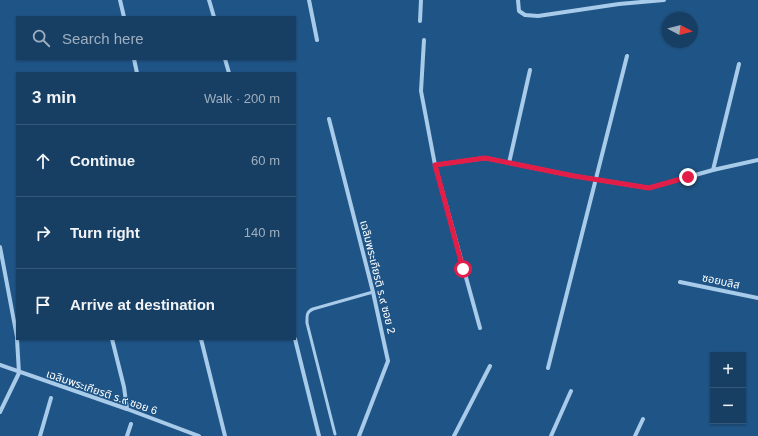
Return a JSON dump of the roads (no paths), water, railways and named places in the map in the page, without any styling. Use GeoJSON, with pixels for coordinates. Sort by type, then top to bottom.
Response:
{"type":"FeatureCollection","features":[{"type":"Feature","properties":{"kind":"street"},"geometry":{"type":"LineString","coordinates":[[120,0],[124,16]]}},
{"type":"Feature","properties":{"kind":"street"},"geometry":{"type":"LineString","coordinates":[[209,0],[214,16]]}},
{"type":"Feature","properties":{"kind":"street"},"geometry":{"type":"LineString","coordinates":[[309,0],[317,40]]}},
{"type":"Feature","properties":{"kind":"street"},"geometry":{"type":"LineString","coordinates":[[420,21],[421,0]]}},
{"type":"Feature","properties":{"kind":"street"},"geometry":{"type":"LineString","coordinates":[[518,0],[519,11],[525,15],[538,16],[619,2],[664,0]]}},
{"type":"Feature","properties":{"kind":"street"},"geometry":{"type":"LineString","coordinates":[[424,40],[421,90],[435,165],[480,328]]}},
{"type":"Feature","properties":{"kind":"street"},"geometry":{"type":"LineString","coordinates":[[548,368],[627,56]]}},
{"type":"Feature","properties":{"kind":"street"},"geometry":{"type":"LineString","coordinates":[[134,60],[137,72]]}},
{"type":"Feature","properties":{"kind":"street"},"geometry":{"type":"LineString","coordinates":[[225,60],[228,72]]}},
{"type":"Feature","properties":{"kind":"street"},"geometry":{"type":"LineString","coordinates":[[713,170],[740,64]]}},
{"type":"Feature","properties":{"kind":"street"},"geometry":{"type":"LineString","coordinates":[[509,163],[530,70]]}},
{"type":"Feature","properties":{"kind":"street","name":"เฉลิมพระเกียรติ ร.๙ ซอย 2"},"geometry":{"type":"LineString","coordinates":[[329,119],[373,292],[388,361],[359,436]]}},
{"type":"Feature","properties":{"kind":"street"},"geometry":{"type":"LineString","coordinates":[[435,165],[485,158],[649,188],[713,170],[758,160]]}},
{"type":"Feature","properties":{"kind":"street"},"geometry":{"type":"LineString","coordinates":[[0,247],[16,333]]}},
{"type":"Feature","properties":{"kind":"street","name":"ซอยบลิส"},"geometry":{"type":"LineString","coordinates":[[680,282],[758,298]]}},
{"type":"Feature","properties":{"kind":"street"},"geometry":{"type":"LineString","coordinates":[[0,412],[19,373],[17,340]]}},
{"type":"Feature","properties":{"kind":"street"},"geometry":{"type":"LineString","coordinates":[[112,340],[124,387],[127,409]]}},
{"type":"Feature","properties":{"kind":"street"},"geometry":{"type":"LineString","coordinates":[[202,340],[225,436]]}},
{"type":"Feature","properties":{"kind":"street"},"geometry":{"type":"LineString","coordinates":[[295,340],[319,436]]}},
{"type":"Feature","properties":{"kind":"street","name":"เฉลิมพระเกียรติ ร.๙ ซอย 6"},"geometry":{"type":"LineString","coordinates":[[0,365],[19,373],[127,409],[199,436]]}},
{"type":"Feature","properties":{"kind":"street"},"geometry":{"type":"LineString","coordinates":[[454,436],[490,366]]}},
{"type":"Feature","properties":{"kind":"street"},"geometry":{"type":"LineString","coordinates":[[551,436],[571,391]]}},
{"type":"Feature","properties":{"kind":"street"},"geometry":{"type":"LineString","coordinates":[[40,436],[51,398]]}},
{"type":"Feature","properties":{"kind":"street"},"geometry":{"type":"LineString","coordinates":[[635,436],[643,418]]}},
{"type":"Feature","properties":{"kind":"street"},"geometry":{"type":"LineString","coordinates":[[127,436],[131,424]]}},
{"type":"Feature","properties":{"kind":"lane"},"geometry":{"type":"LineString","coordinates":[[335,434],[307,323],[307,315],[309,311],[313,309],[373,292]]}}]}
